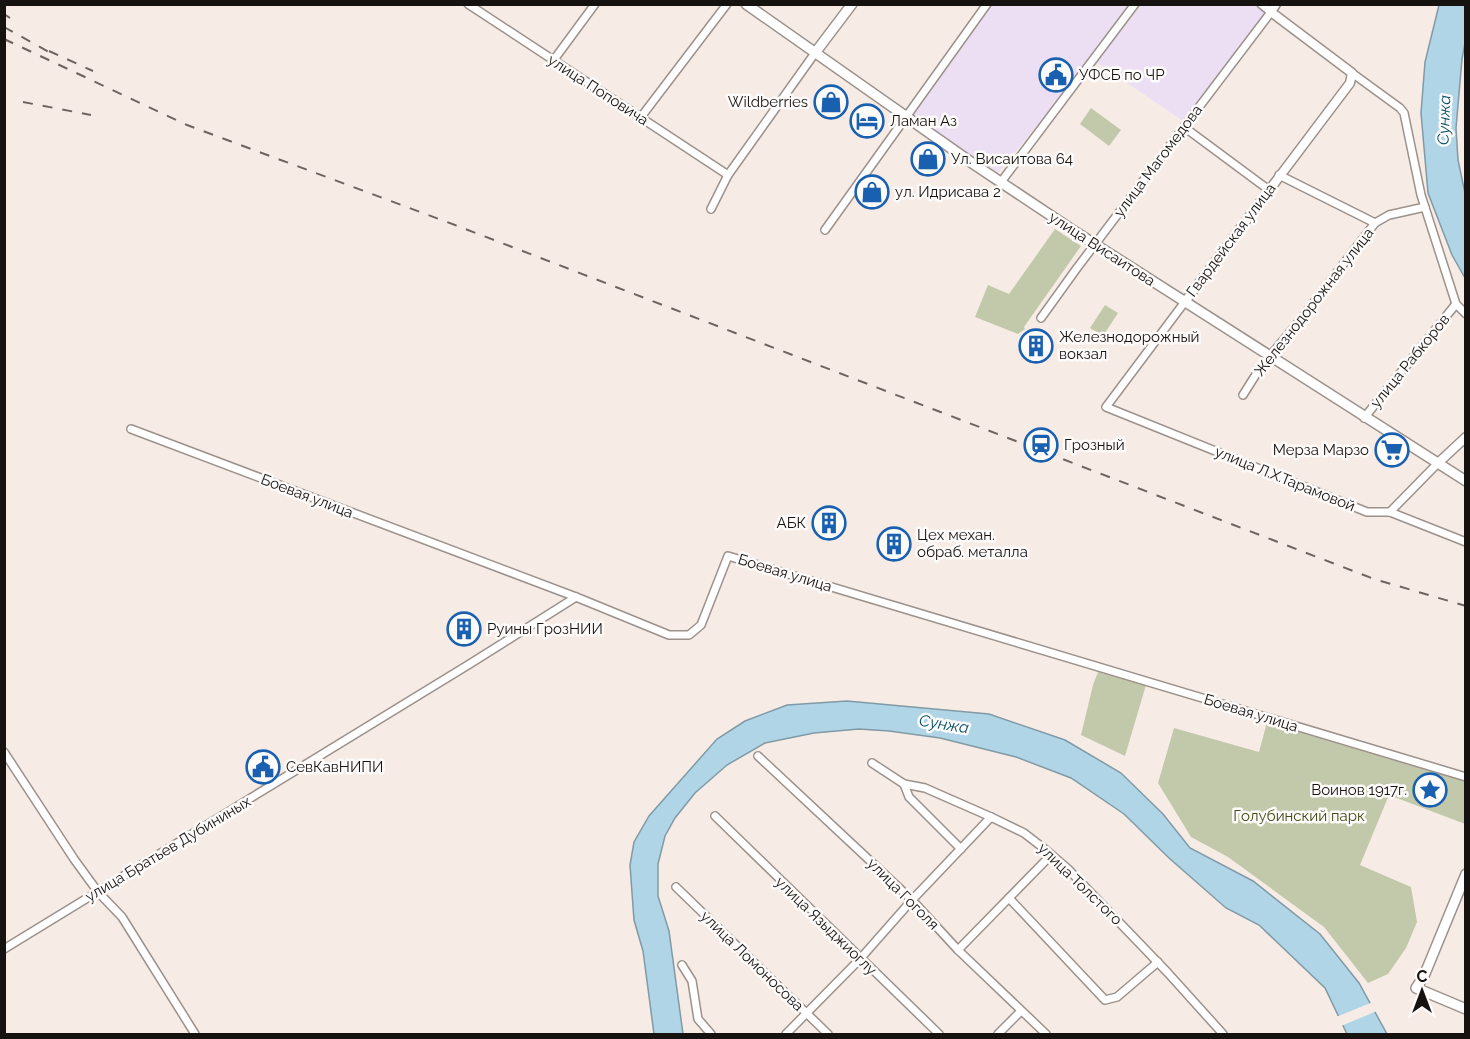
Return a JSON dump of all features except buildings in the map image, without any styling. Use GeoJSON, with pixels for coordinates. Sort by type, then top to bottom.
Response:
{"type":"FeatureCollection","features":[{"type":"Feature","properties":{"kind":"main road","name":"улица Висаитова"},"geometry":{"type":"LineString","coordinates":[[746,4],[1001,182],[1096,245],[1466,481]]}},
{"type":"Feature","properties":{"kind":"main road"},"geometry":{"type":"LineString","coordinates":[[815,53],[852,4]]}},
{"type":"Feature","properties":{"kind":"main road"},"geometry":{"type":"LineString","coordinates":[[1466,874],[1461,895],[1424,976],[1416,988],[1466,1009]]}},
{"type":"Feature","properties":{"kind":"street","name":"улица Поповича"},"geometry":{"type":"LineString","coordinates":[[468,4],[728,175]]}},
{"type":"Feature","properties":{"kind":"street"},"geometry":{"type":"LineString","coordinates":[[553,61],[595,4]]}},
{"type":"Feature","properties":{"kind":"street"},"geometry":{"type":"LineString","coordinates":[[640,117],[727,4]]}},
{"type":"Feature","properties":{"kind":"street"},"geometry":{"type":"LineString","coordinates":[[825,230],[987,4]]}},
{"type":"Feature","properties":{"kind":"street"},"geometry":{"type":"LineString","coordinates":[[1001,182],[1136,4]]}},
{"type":"Feature","properties":{"kind":"street"},"geometry":{"type":"LineString","coordinates":[[1261,4],[1273,8],[1404,113],[1425,207],[1456,303],[1466,314]]}},
{"type":"Feature","properties":{"kind":"street","name":"улица Магомедова"},"geometry":{"type":"LineString","coordinates":[[1041,318],[1273,8]]}},
{"type":"Feature","properties":{"kind":"street"},"geometry":{"type":"LineString","coordinates":[[711,209],[728,175],[815,53]]}},
{"type":"Feature","properties":{"kind":"street","name":"Гвардейская улица"},"geometry":{"type":"LineString","coordinates":[[1106,407],[1344,92],[1350,83],[1352,73]]}},
{"type":"Feature","properties":{"kind":"street"},"geometry":{"type":"LineString","coordinates":[[1184,127],[1269,190]]}},
{"type":"Feature","properties":{"kind":"street"},"geometry":{"type":"LineString","coordinates":[[1279,176],[1375,223]]}},
{"type":"Feature","properties":{"kind":"street","name":"Железнодорожная улица"},"geometry":{"type":"LineString","coordinates":[[1243,395],[1260,368],[1375,223],[1389,215],[1425,207]]}},
{"type":"Feature","properties":{"kind":"street","name":"улица Рабкоров"},"geometry":{"type":"LineString","coordinates":[[1364,418],[1456,303]]}},
{"type":"Feature","properties":{"kind":"street","name":"улица Л.Х.Тарамовой"},"geometry":{"type":"LineString","coordinates":[[1106,407],[1367,512],[1390,513],[1466,542]]}},
{"type":"Feature","properties":{"kind":"street","name":"Боевая улица"},"geometry":{"type":"LineString","coordinates":[[131,429],[576,597],[669,635],[689,635],[701,625],[728,556],[1466,777]]}},
{"type":"Feature","properties":{"kind":"street"},"geometry":{"type":"LineString","coordinates":[[1390,513],[1466,437]]}},
{"type":"Feature","properties":{"kind":"street","name":"улица Братьев Дубининых"},"geometry":{"type":"LineString","coordinates":[[4,949],[576,597]]}},
{"type":"Feature","properties":{"kind":"street"},"geometry":{"type":"LineString","coordinates":[[4,752],[98,892],[122,917],[195,1035]]}},
{"type":"Feature","properties":{"kind":"street","name":"улица Гоголя"},"geometry":{"type":"LineString","coordinates":[[758,756],[912,900],[958,950],[1046,1035]]}},
{"type":"Feature","properties":{"kind":"street","name":"улица Толстого"},"geometry":{"type":"LineString","coordinates":[[872,764],[904,784],[925,788],[1024,833],[1068,869],[1158,962],[1223,1035]]}},
{"type":"Feature","properties":{"kind":"street"},"geometry":{"type":"LineString","coordinates":[[904,784],[909,797],[961,849]]}},
{"type":"Feature","properties":{"kind":"street","name":"улица Языджиоглу"},"geometry":{"type":"LineString","coordinates":[[715,816],[939,1035]]}},
{"type":"Feature","properties":{"kind":"street"},"geometry":{"type":"LineString","coordinates":[[786,1035],[992,817]]}},
{"type":"Feature","properties":{"kind":"street"},"geometry":{"type":"LineString","coordinates":[[958,950],[1051,855]]}},
{"type":"Feature","properties":{"kind":"street","name":"улица Ломоносова"},"geometry":{"type":"LineString","coordinates":[[676,887],[828,1035]]}},
{"type":"Feature","properties":{"kind":"street"},"geometry":{"type":"LineString","coordinates":[[1009,898],[1105,1000],[1117,997],[1158,962]]}},
{"type":"Feature","properties":{"kind":"street"},"geometry":{"type":"LineString","coordinates":[[682,965],[692,981],[698,1019],[711,1035]]}},
{"type":"Feature","properties":{"kind":"street"},"geometry":{"type":"LineString","coordinates":[[998,1035],[1021,1011]]}},
{"type":"Feature","properties":{"kind":"shaded area"},"geometry":{"type":"Polygon","coordinates":[[[1265,4],[1272,10],[1183,121],[1092,59],[992,180],[902,120],[988,5],[1265,4]]]}},
{"type":"Feature","properties":{"kind":"green space"},"geometry":{"type":"Polygon","coordinates":[[[1091,108],[1121,130],[1109,146],[1080,124],[1091,108]]]}},
{"type":"Feature","properties":{"kind":"green space"},"geometry":{"type":"Polygon","coordinates":[[[1055,229],[1081,246],[1024,327],[1025,329],[1018,334],[975,317],[988,285],[1009,294],[1055,229]]]}},
{"type":"Feature","properties":{"kind":"green space"},"geometry":{"type":"Polygon","coordinates":[[[1105,305],[1118,313],[1103,336],[1090,328],[1105,305]]]}},
{"type":"Feature","properties":{"kind":"green space"},"geometry":{"type":"Polygon","coordinates":[[[1098,672],[1146,685],[1125,756],[1081,735],[1098,672]]]}},
{"type":"Feature","properties":{"kind":"green space","name":"Голубинский парк"},"geometry":{"type":"Polygon","coordinates":[[[1267,722],[1465,781],[1465,824],[1389,795],[1360,865],[1411,887],[1417,922],[1406,948],[1388,974],[1368,983],[1324,927],[1228,857],[1191,837],[1158,783],[1174,728],[1259,752],[1267,722]]]}},
{"type":"Feature","properties":{"kind":"water","name":"Сунжа"},"geometry":{"type":"Polygon","coordinates":[[[1439,5],[1465,5],[1465,43],[1456,128],[1458,160],[1465,193],[1465,278],[1452,255],[1428,193],[1421,113],[1425,62],[1439,5]]]}},
{"type":"Feature","properties":{"kind":"water","name":"Сунжа"},"geometry":{"type":"Polygon","coordinates":[[[847,701],[989,714],[1065,740],[1121,773],[1163,814],[1190,848],[1253,881],[1320,934],[1359,983],[1387,1034],[1347,1034],[1325,988],[1259,925],[1226,908],[1169,858],[1124,814],[1071,778],[1016,757],[940,738],[859,729],[814,733],[765,743],[727,765],[695,793],[675,818],[665,836],[658,864],[658,896],[669,931],[683,1034],[654,1034],[643,951],[634,920],[630,865],[634,842],[649,816],[717,739],[745,721],[787,705],[847,701]]]}},
{"type":"Feature","properties":{"kind":"pier"},"geometry":{"type":"Polygon","coordinates":[[[1373,1002],[1377,1011],[1341,1026],[1336,1017],[1373,1002]]]}},
{"type":"Feature","properties":{"kind":"railway"},"geometry":{"type":"LineString","coordinates":[[4,14],[10,18]]}},
{"type":"Feature","properties":{"kind":"railway"},"geometry":{"type":"LineString","coordinates":[[4,27],[56,56]]}},
{"type":"Feature","properties":{"kind":"railway"},"geometry":{"type":"LineString","coordinates":[[4,39],[187,125],[455,225],[1374,579],[1466,606]]}},
{"type":"Feature","properties":{"kind":"railway"},"geometry":{"type":"LineString","coordinates":[[49,51],[93,71]]}},
{"type":"Feature","properties":{"kind":"railway"},"geometry":{"type":"LineString","coordinates":[[23,102],[91,115]]}},
{"type":"Feature","properties":{"kind":"place","name":"УФСБ по ЧР"},"geometry":{"type":"Point","coordinates":[1056,75]}},
{"type":"Feature","properties":{"kind":"place","name":"Wildberries"},"geometry":{"type":"Point","coordinates":[831,102]}},
{"type":"Feature","properties":{"kind":"place","name":"Ламан Аз"},"geometry":{"type":"Point","coordinates":[867,121]}},
{"type":"Feature","properties":{"kind":"place","name":"Ул. Висаитова 64"},"geometry":{"type":"Point","coordinates":[928,159]}},
{"type":"Feature","properties":{"kind":"place","name":"ул. Идрисава 2"},"geometry":{"type":"Point","coordinates":[872,192]}},
{"type":"Feature","properties":{"kind":"place","name":"Железнодорожный вокзал"},"geometry":{"type":"Point","coordinates":[1036,346]}},
{"type":"Feature","properties":{"kind":"place","name":"Грозный"},"geometry":{"type":"Point","coordinates":[1041,445]}},
{"type":"Feature","properties":{"kind":"place","name":"Мерза Марзо"},"geometry":{"type":"Point","coordinates":[1392,450]}},
{"type":"Feature","properties":{"kind":"place","name":"АБК"},"geometry":{"type":"Point","coordinates":[829,523]}},
{"type":"Feature","properties":{"kind":"place","name":"Цех механ. обраб. металла"},"geometry":{"type":"Point","coordinates":[894,544]}},
{"type":"Feature","properties":{"kind":"place","name":"Руины ГрозНИИ"},"geometry":{"type":"Point","coordinates":[464,629]}},
{"type":"Feature","properties":{"kind":"place","name":"СевКавНИПИ"},"geometry":{"type":"Point","coordinates":[263,767]}},
{"type":"Feature","properties":{"kind":"place","name":"Воинов 1917г."},"geometry":{"type":"Point","coordinates":[1430,790]}}]}
